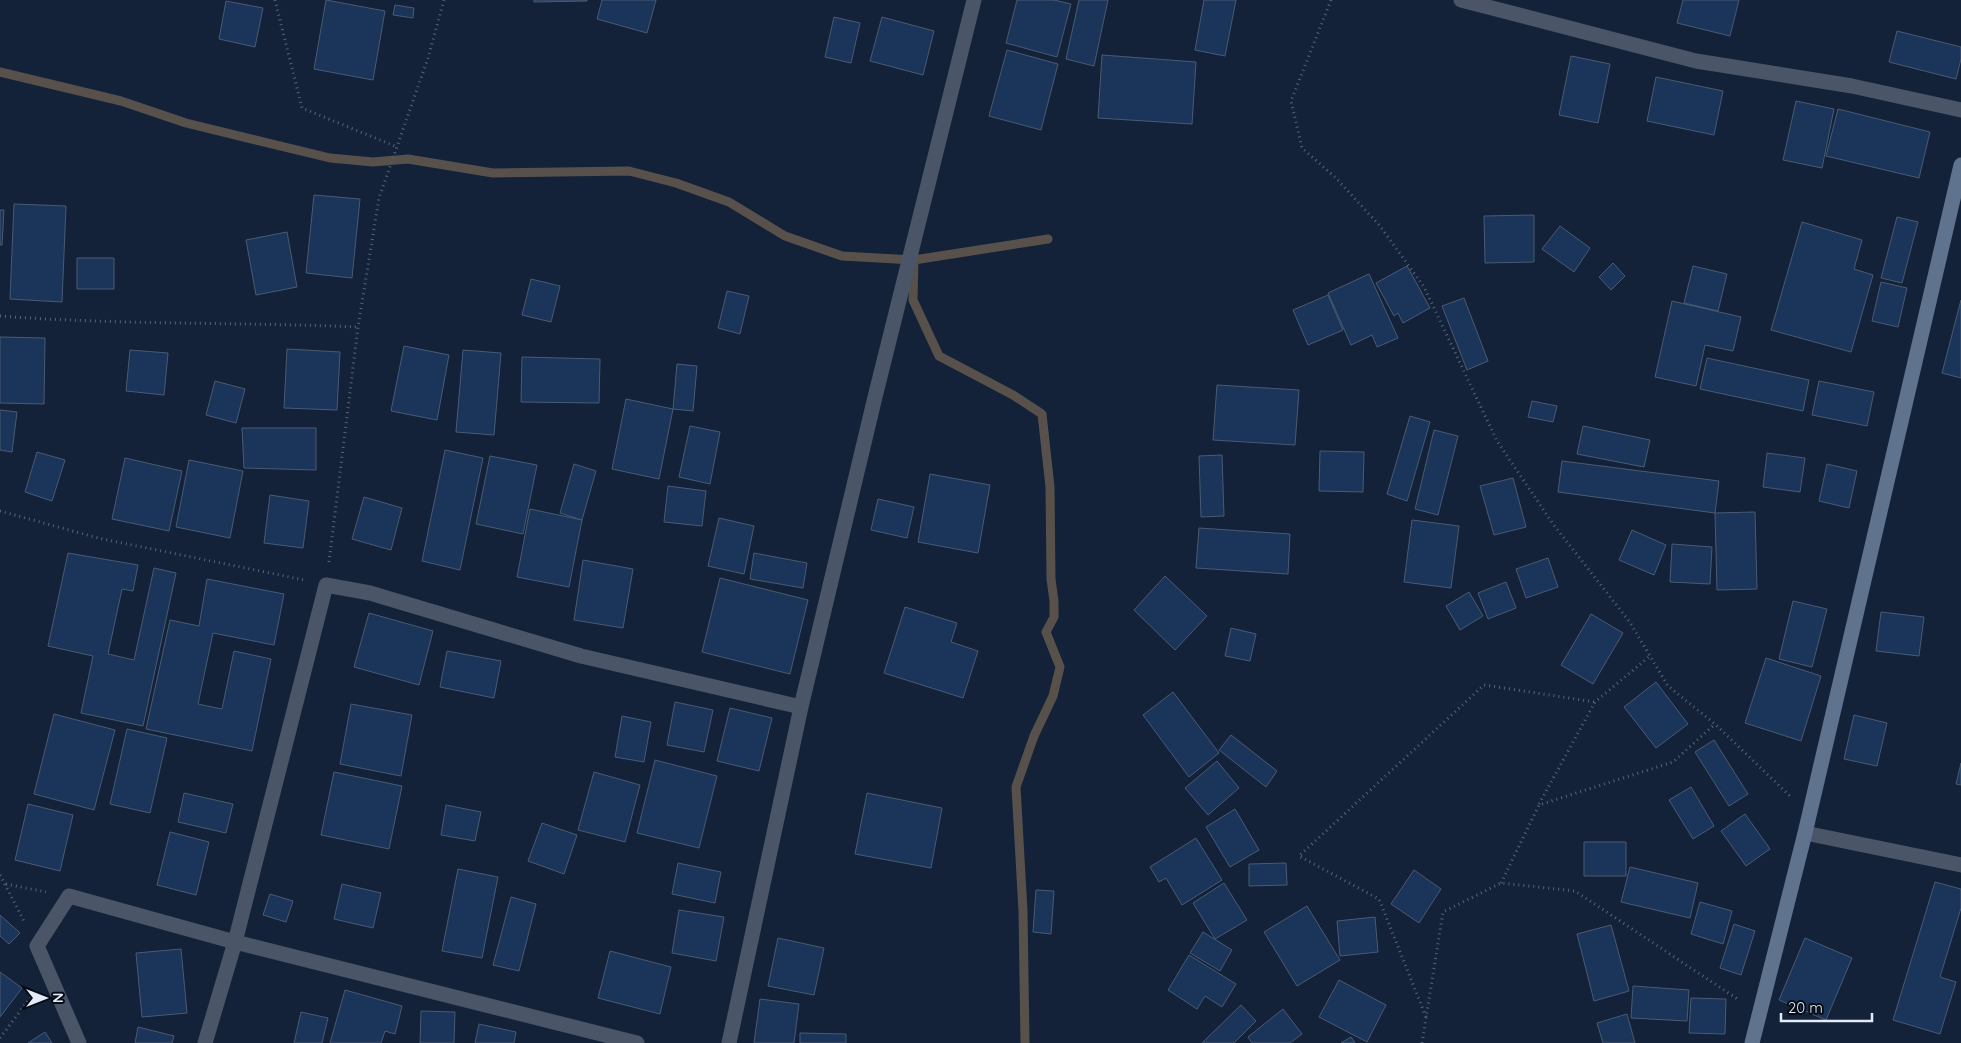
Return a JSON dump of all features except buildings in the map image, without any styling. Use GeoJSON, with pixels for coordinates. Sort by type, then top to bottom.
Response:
{"type":"FeatureCollection","features":[{"type":"Feature","properties":{"kind":"street"},"geometry":{"type":"LineString","coordinates":[[729,1043],[801,708],[875,397],[974,0]]}},
{"type":"Feature","properties":{"kind":"street"},"geometry":{"type":"LineString","coordinates":[[1460,0],[1696,61],[1852,86],[1961,110]]}},
{"type":"Feature","properties":{"kind":"street"},"geometry":{"type":"LineString","coordinates":[[1752,1043],[1809,816],[1961,165]]}},
{"type":"Feature","properties":{"kind":"street"},"geometry":{"type":"LineString","coordinates":[[205,1043],[235,942],[326,585],[370,593],[581,656],[801,708]]}},
{"type":"Feature","properties":{"kind":"street"},"geometry":{"type":"LineString","coordinates":[[1805,832],[1961,865]]}},
{"type":"Feature","properties":{"kind":"street"},"geometry":{"type":"LineString","coordinates":[[79,1043],[37,946],[69,896],[235,942],[637,1043]]}},
{"type":"Feature","properties":{"kind":"path"},"geometry":{"type":"LineString","coordinates":[[275,0],[302,108],[397,147]]}},
{"type":"Feature","properties":{"kind":"path"},"geometry":{"type":"LineString","coordinates":[[0,511],[98,538],[326,585],[358,327],[379,198],[428,58],[444,0]]}},
{"type":"Feature","properties":{"kind":"path"},"geometry":{"type":"LineString","coordinates":[[1331,0],[1291,101],[1302,148],[1336,178],[1380,226],[1424,287],[1497,441],[1553,524],[1629,621],[1668,686],[1715,724],[1809,816]]}},
{"type":"Feature","properties":{"kind":"path"},"geometry":{"type":"LineString","coordinates":[[0,316],[51,320],[250,322],[358,327]]}},
{"type":"Feature","properties":{"kind":"path"},"geometry":{"type":"LineString","coordinates":[[1501,883],[1539,804],[1595,702],[1650,656]]}},
{"type":"Feature","properties":{"kind":"path"},"geometry":{"type":"LineString","coordinates":[[1426,1017],[1379,898],[1299,856],[1484,685],[1595,702]]}},
{"type":"Feature","properties":{"kind":"path"},"geometry":{"type":"LineString","coordinates":[[1539,804],[1674,762],[1715,724]]}},
{"type":"Feature","properties":{"kind":"path"},"geometry":{"type":"LineString","coordinates":[[0,875],[37,946]]}},
{"type":"Feature","properties":{"kind":"path"},"geometry":{"type":"LineString","coordinates":[[1422,1043],[1443,912],[1501,883],[1575,891],[1759,1014]]}},
{"type":"Feature","properties":{"kind":"path"},"geometry":{"type":"LineString","coordinates":[[5,884],[69,896]]}},
{"type":"Feature","properties":{"kind":"path"},"geometry":{"type":"LineString","coordinates":[[0,1038],[49,973]]}},
{"type":"Feature","properties":{"kind":"waterway"},"geometry":{"type":"LineString","coordinates":[[0,72],[121,101],[186,123],[330,158],[373,162],[408,159],[493,173],[629,171],[676,183],[729,202],[785,236],[842,256],[914,260],[913,300],[939,356],[1013,395],[1042,414],[1050,487],[1051,579],[1054,601],[1054,617],[1046,632],[1060,667],[1053,696],[1034,736],[1016,787],[1023,911],[1025,1043]]}},
{"type":"Feature","properties":{"kind":"waterway"},"geometry":{"type":"LineString","coordinates":[[914,260],[1048,239]]}}]}
